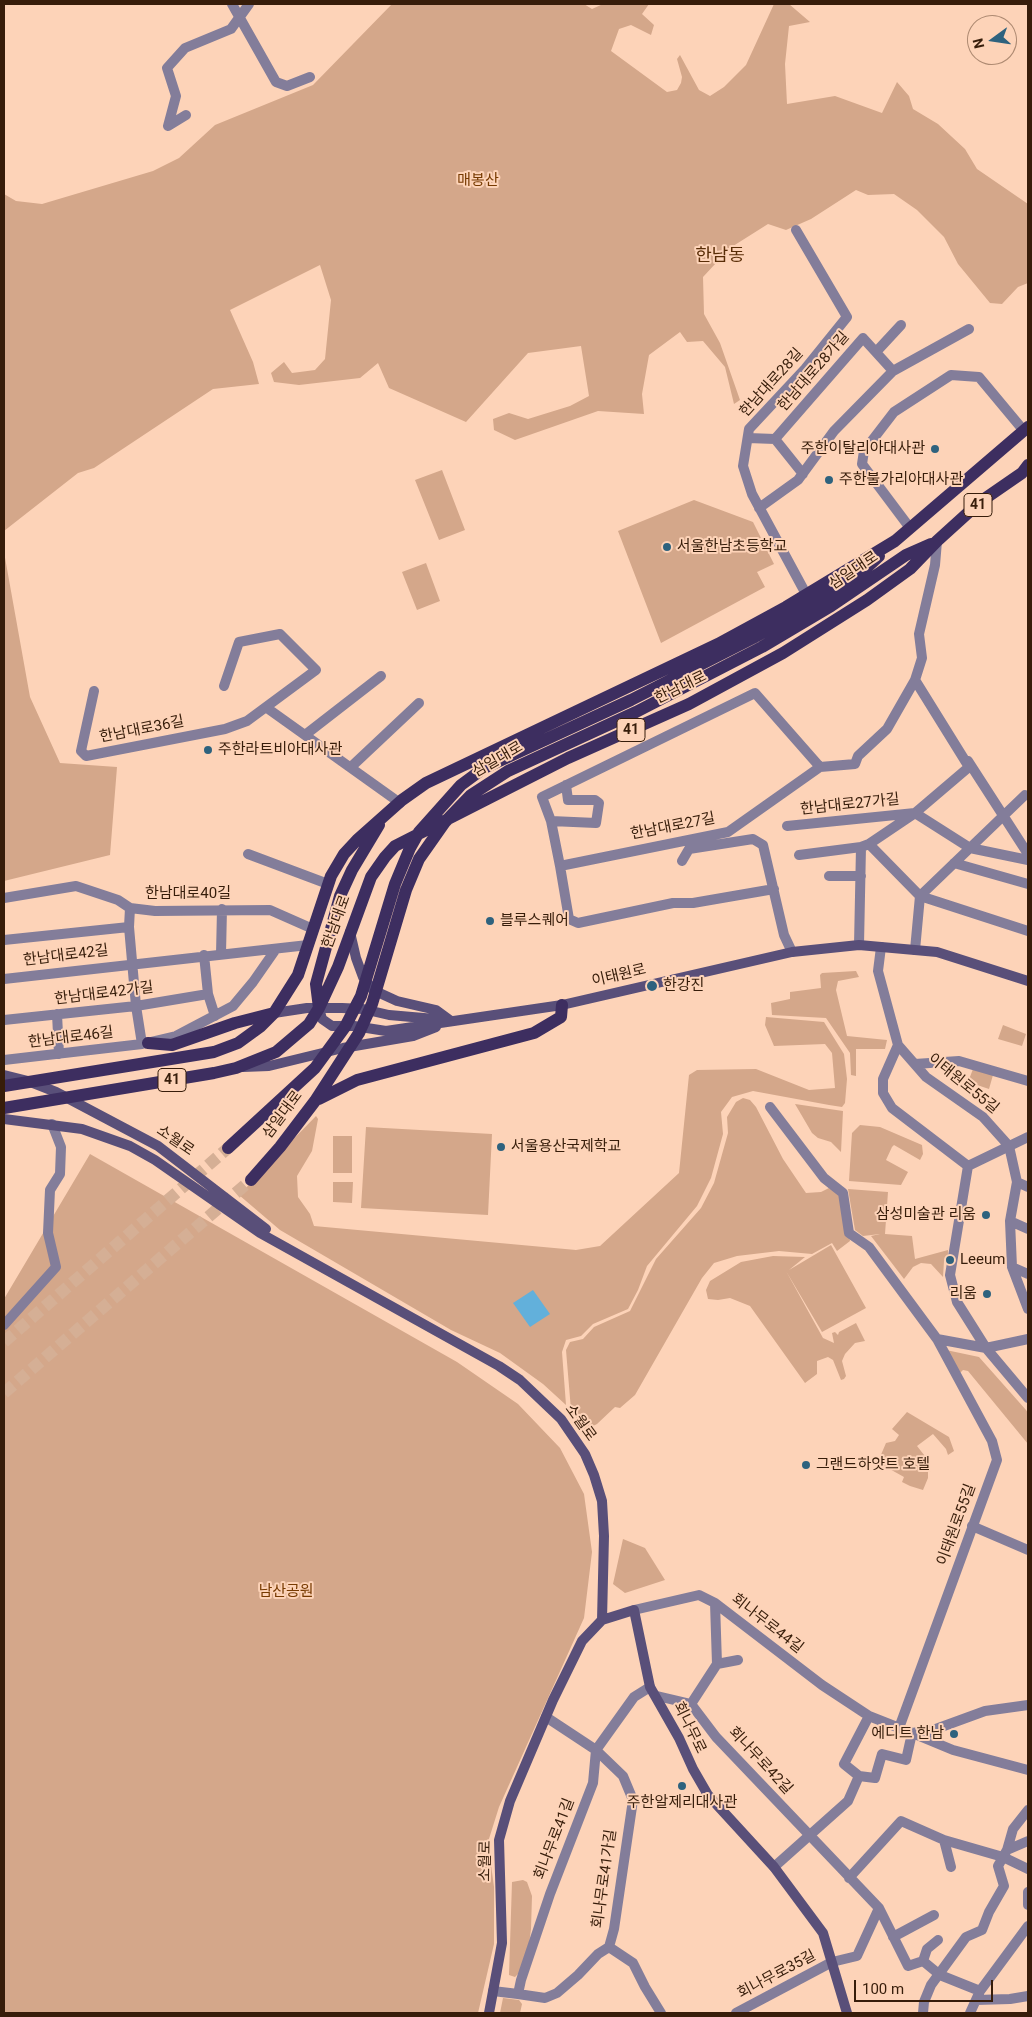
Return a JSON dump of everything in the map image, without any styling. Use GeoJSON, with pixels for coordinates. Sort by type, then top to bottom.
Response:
{"type":"FeatureCollection","features":[{"type":"Feature","properties":{"kind":"main road","name":"한남대로"},"geometry":{"type":"LineString","coordinates":[[4,1086],[214,1052],[238,1043],[260,1027],[274,1012],[298,975],[328,884],[344,854],[400,802],[426,783],[718,644],[895,541],[1026,429]]}},
{"type":"Feature","properties":{"kind":"main road","name":"한남대로"},"geometry":{"type":"LineString","coordinates":[[4,1108],[236,1068],[281,1048],[309,1024],[320,1008],[371,877],[395,846],[568,758],[689,704],[783,653],[867,600],[910,569],[937,541],[980,502],[1026,469]]}},
{"type":"Feature","properties":{"kind":"main road","name":"삼일대로"},"geometry":{"type":"LineString","coordinates":[[251,1180],[280,1147],[318,1096],[359,1033],[372,1004],[409,882],[419,859],[445,822],[472,795],[494,778],[634,706],[823,598],[864,570],[895,541]]}},
{"type":"Feature","properties":{"kind":"main road","name":"삼일대로"},"geometry":{"type":"LineString","coordinates":[[228,1148],[293,1090],[315,1068],[335,1042],[357,1006],[402,865],[419,832],[443,803],[484,768],[634,706],[762,647],[831,606],[906,555],[937,541]]}},
{"type":"Feature","properties":{"kind":"main road","name":"한남대로"},"geometry":{"type":"LineString","coordinates":[[320,1008],[316,984],[340,896],[352,870],[386,814]]}},
{"type":"Feature","properties":{"kind":"main road"},"geometry":{"type":"LineString","coordinates":[[350,932],[356,958],[372,990],[396,1001],[436,1010],[451,1021]]}},
{"type":"Feature","properties":{"kind":"main road","name":"이태원로"},"geometry":{"type":"LineString","coordinates":[[320,1008],[322,1019],[332,1026],[354,1026],[386,1031],[562,1005],[792,952],[859,945],[938,952],[1028,981]]}},
{"type":"Feature","properties":{"kind":"main road"},"geometry":{"type":"LineString","coordinates":[[318,1096],[357,1080],[534,1034],[561,1017],[562,1005]]}},
{"type":"Feature","properties":{"kind":"main road","name":"이태원로"},"geometry":{"type":"LineString","coordinates":[[274,1012],[320,1008],[363,1009],[389,1015],[451,1021]]}},
{"type":"Feature","properties":{"kind":"main road"},"geometry":{"type":"LineString","coordinates":[[145,1044],[172,1045],[235,1023],[274,1012]]}},
{"type":"Feature","properties":{"kind":"main road"},"geometry":{"type":"LineString","coordinates":[[386,1031],[384,1020],[389,1015]]}},
{"type":"Feature","properties":{"kind":"main road","name":"이태원로"},"geometry":{"type":"LineString","coordinates":[[236,1068],[269,1066],[343,1048],[414,1036],[451,1021]]}},
{"type":"Feature","properties":{"kind":"main road","name":"소월로"},"geometry":{"type":"LineString","coordinates":[[4,1076],[28,1081],[56,1092],[158,1146],[312,1262]]}},
{"type":"Feature","properties":{"kind":"main road","name":"소월로"},"geometry":{"type":"LineString","coordinates":[[4,1119],[82,1129],[130,1146],[154,1160],[260,1233],[499,1366],[526,1385],[561,1419],[585,1454],[602,1500],[604,1536],[602,1620],[582,1642],[546,1717],[510,1800],[499,1840],[502,1943],[489,2013]]}},
{"type":"Feature","properties":{"kind":"main road"},"geometry":{"type":"LineString","coordinates":[[602,1620],[634,1610]]}},
{"type":"Feature","properties":{"kind":"main road","name":"회나무로"},"geometry":{"type":"LineString","coordinates":[[634,1610],[650,1686],[657,1696],[708,1796],[774,1868],[823,1933],[847,2013]]}},
{"type":"Feature","properties":{"kind":"street"},"geometry":{"type":"LineString","coordinates":[[232,4],[276,82],[287,86],[310,77]]}},
{"type":"Feature","properties":{"kind":"street"},"geometry":{"type":"LineString","coordinates":[[186,116],[168,126],[176,96],[168,68],[185,48],[231,29],[250,4]]}},
{"type":"Feature","properties":{"kind":"street","name":"한남대로28길"},"geometry":{"type":"LineString","coordinates":[[796,230],[847,317],[805,369],[749,429],[743,466],[752,494],[806,594]]}},
{"type":"Feature","properties":{"kind":"street"},"geometry":{"type":"LineString","coordinates":[[876,352],[901,325]]}},
{"type":"Feature","properties":{"kind":"street"},"geometry":{"type":"LineString","coordinates":[[759,508],[798,480],[834,431],[893,371],[969,329]]}},
{"type":"Feature","properties":{"kind":"street","name":"한남대로28가길"},"geometry":{"type":"LineString","coordinates":[[775,439],[862,338],[893,371]]}},
{"type":"Feature","properties":{"kind":"street","name":"한남대로"},"geometry":{"type":"LineString","coordinates":[[910,528],[862,464],[864,451],[894,412],[951,375],[979,376],[1026,429]]}},
{"type":"Feature","properties":{"kind":"street"},"geometry":{"type":"LineString","coordinates":[[748,438],[775,439],[803,474]]}},
{"type":"Feature","properties":{"kind":"street"},"geometry":{"type":"LineString","coordinates":[[774,888],[693,902],[673,903],[578,923],[570,918],[552,821],[542,797],[754,693],[820,767],[855,764],[858,756],[886,729],[915,680],[922,658],[919,634],[935,565],[937,541]]}},
{"type":"Feature","properties":{"kind":"street","name":"한남대로36길"},"geometry":{"type":"LineString","coordinates":[[94,691],[81,751],[86,756],[226,729],[247,722],[316,670],[280,634],[239,642],[224,686]]}},
{"type":"Feature","properties":{"kind":"street"},"geometry":{"type":"LineString","coordinates":[[305,735],[381,676]]}},
{"type":"Feature","properties":{"kind":"street","name":"한남대로27가길"},"geometry":{"type":"LineString","coordinates":[[915,680],[1028,854]]}},
{"type":"Feature","properties":{"kind":"street"},"geometry":{"type":"LineString","coordinates":[[351,768],[419,703]]}},
{"type":"Feature","properties":{"kind":"street"},"geometry":{"type":"LineString","coordinates":[[266,708],[400,802]]}},
{"type":"Feature","properties":{"kind":"street","name":"한남대로27가길"},"geometry":{"type":"LineString","coordinates":[[799,855],[865,845],[915,813],[969,767],[942,721]]}},
{"type":"Feature","properties":{"kind":"street","name":"한남대로27길"},"geometry":{"type":"LineString","coordinates":[[560,866],[728,832],[820,767]]}},
{"type":"Feature","properties":{"kind":"street"},"geometry":{"type":"LineString","coordinates":[[552,821],[596,823],[599,803],[595,800],[568,800],[566,785]]}},
{"type":"Feature","properties":{"kind":"street"},"geometry":{"type":"LineString","coordinates":[[915,950],[920,896],[1025,795]]}},
{"type":"Feature","properties":{"kind":"street","name":"한남대로27가길"},"geometry":{"type":"LineString","coordinates":[[787,826],[915,813],[970,848]]}},
{"type":"Feature","properties":{"kind":"street"},"geometry":{"type":"LineString","coordinates":[[682,861],[689,849],[754,838],[763,845],[784,935],[792,952]]}},
{"type":"Feature","properties":{"kind":"street"},"geometry":{"type":"LineString","coordinates":[[859,945],[861,876],[865,845]]}},
{"type":"Feature","properties":{"kind":"street"},"geometry":{"type":"LineString","coordinates":[[865,845],[920,896],[1028,931]]}},
{"type":"Feature","properties":{"kind":"street"},"geometry":{"type":"LineString","coordinates":[[970,848],[1028,860]]}},
{"type":"Feature","properties":{"kind":"street","name":"한남대로"},"geometry":{"type":"LineString","coordinates":[[248,854],[328,884]]}},
{"type":"Feature","properties":{"kind":"street"},"geometry":{"type":"LineString","coordinates":[[954,863],[1028,884]]}},
{"type":"Feature","properties":{"kind":"street"},"geometry":{"type":"LineString","coordinates":[[829,876],[861,876]]}},
{"type":"Feature","properties":{"kind":"street","name":"한남대로40길"},"geometry":{"type":"LineString","coordinates":[[4,898],[76,886],[118,900],[130,908],[155,911],[222,908],[270,910],[313,929]]}},
{"type":"Feature","properties":{"kind":"street","name":"한남대로42길"},"geometry":{"type":"LineString","coordinates":[[130,908],[129,927],[136,1006]]}},
{"type":"Feature","properties":{"kind":"street"},"geometry":{"type":"LineString","coordinates":[[221,954],[222,908]]}},
{"type":"Feature","properties":{"kind":"street"},"geometry":{"type":"LineString","coordinates":[[4,940],[129,927]]}},
{"type":"Feature","properties":{"kind":"street","name":"한남대로42길"},"geometry":{"type":"LineString","coordinates":[[4,978],[308,945]]}},
{"type":"Feature","properties":{"kind":"street","name":"이태원로55길"},"geometry":{"type":"LineString","coordinates":[[881,948],[878,972],[898,1045],[926,1077],[983,1117],[1009,1146],[1017,1182],[1010,1221],[1012,1267],[1028,1308]]}},
{"type":"Feature","properties":{"kind":"street","name":"한남대로46길"},"geometry":{"type":"LineString","coordinates":[[4,1060],[145,1044],[176,1036],[233,1006],[254,982],[276,949]]}},
{"type":"Feature","properties":{"kind":"street"},"geometry":{"type":"LineString","coordinates":[[204,955],[208,994],[215,1016]]}},
{"type":"Feature","properties":{"kind":"street","name":"한남대로42가길"},"geometry":{"type":"LineString","coordinates":[[4,1020],[136,1006],[208,994]]}},
{"type":"Feature","properties":{"kind":"street"},"geometry":{"type":"LineString","coordinates":[[136,1006],[145,1044]]}},
{"type":"Feature","properties":{"kind":"street"},"geometry":{"type":"LineString","coordinates":[[58,1014],[59,1054]]}},
{"type":"Feature","properties":{"kind":"street"},"geometry":{"type":"LineString","coordinates":[[898,1045],[883,1079],[883,1093],[892,1108],[968,1166]]}},
{"type":"Feature","properties":{"kind":"street"},"geometry":{"type":"LineString","coordinates":[[915,1064],[959,1062],[1028,1081]]}},
{"type":"Feature","properties":{"kind":"street","name":"이태원로55길"},"geometry":{"type":"LineString","coordinates":[[770,1107],[824,1178],[843,1193],[849,1233],[869,1246],[937,1339],[992,1441],[997,1460],[899,1728]]}},
{"type":"Feature","properties":{"kind":"street"},"geometry":{"type":"LineString","coordinates":[[4,1325],[56,1267],[48,1233],[50,1190],[60,1174],[61,1147],[52,1124]]}},
{"type":"Feature","properties":{"kind":"street"},"geometry":{"type":"LineString","coordinates":[[968,1166],[1028,1137]]}},
{"type":"Feature","properties":{"kind":"street"},"geometry":{"type":"LineString","coordinates":[[968,1166],[950,1275],[957,1302],[986,1348],[1028,1398]]}},
{"type":"Feature","properties":{"kind":"street"},"geometry":{"type":"LineString","coordinates":[[1017,1182],[1028,1187]]}},
{"type":"Feature","properties":{"kind":"street"},"geometry":{"type":"LineString","coordinates":[[1010,1221],[1028,1229]]}},
{"type":"Feature","properties":{"kind":"street"},"geometry":{"type":"LineString","coordinates":[[1012,1267],[1028,1274]]}},
{"type":"Feature","properties":{"kind":"street"},"geometry":{"type":"LineString","coordinates":[[937,1339],[986,1348],[1028,1339]]}},
{"type":"Feature","properties":{"kind":"street"},"geometry":{"type":"LineString","coordinates":[[972,1526],[1028,1550]]}},
{"type":"Feature","properties":{"kind":"street","name":"회나무로44길"},"geometry":{"type":"LineString","coordinates":[[634,1610],[699,1595],[715,1603],[822,1685],[869,1716],[953,1750],[1028,1770]]}},
{"type":"Feature","properties":{"kind":"street"},"geometry":{"type":"LineString","coordinates":[[657,1696],[691,1704],[717,1664],[715,1603]]}},
{"type":"Feature","properties":{"kind":"street"},"geometry":{"type":"LineString","coordinates":[[717,1664],[738,1660]]}},
{"type":"Feature","properties":{"kind":"street"},"geometry":{"type":"LineString","coordinates":[[546,1717],[596,1750],[634,1697],[650,1686]]}},
{"type":"Feature","properties":{"kind":"street","name":"회나무로42길"},"geometry":{"type":"LineString","coordinates":[[691,1704],[716,1737],[878,1908],[908,1966],[923,1961]]}},
{"type":"Feature","properties":{"kind":"street"},"geometry":{"type":"LineString","coordinates":[[869,1716],[844,1764],[859,1776],[875,1778],[882,1754],[906,1760],[912,1733],[933,1730],[985,1711],[1028,1705]]}},
{"type":"Feature","properties":{"kind":"street","name":"회나무로41가길"},"geometry":{"type":"LineString","coordinates":[[518,1994],[545,1998],[557,1993],[598,1954],[609,1947],[614,1929],[633,1800],[623,1776],[596,1750]]}},
{"type":"Feature","properties":{"kind":"street","name":"회나무로41길"},"geometry":{"type":"LineString","coordinates":[[518,1994],[520,1980],[550,1894],[593,1783],[596,1750]]}},
{"type":"Feature","properties":{"kind":"street"},"geometry":{"type":"LineString","coordinates":[[774,1868],[848,1801],[859,1776]]}},
{"type":"Feature","properties":{"kind":"street"},"geometry":{"type":"LineString","coordinates":[[923,2013],[931,1985],[966,1937],[982,1930],[989,1912],[1004,1886],[998,1866],[1005,1853],[1013,1829],[1028,1810]]}},
{"type":"Feature","properties":{"kind":"street"},"geometry":{"type":"LineString","coordinates":[[850,1878],[901,1822],[944,1840],[1005,1853],[1028,1869]]}},
{"type":"Feature","properties":{"kind":"street"},"geometry":{"type":"LineString","coordinates":[[944,1840],[951,1867]]}},
{"type":"Feature","properties":{"kind":"street"},"geometry":{"type":"LineString","coordinates":[[1005,1853],[1028,1841]]}},
{"type":"Feature","properties":{"kind":"street"},"geometry":{"type":"LineString","coordinates":[[1028,1892],[1028,1905]]}},
{"type":"Feature","properties":{"kind":"street"},"geometry":{"type":"LineString","coordinates":[[832,1962],[857,1956],[878,1908]]}},
{"type":"Feature","properties":{"kind":"street"},"geometry":{"type":"LineString","coordinates":[[893,1937],[934,1914]]}},
{"type":"Feature","properties":{"kind":"street"},"geometry":{"type":"LineString","coordinates":[[970,2013],[978,1995],[1028,1926]]}},
{"type":"Feature","properties":{"kind":"street"},"geometry":{"type":"LineString","coordinates":[[938,1940],[927,1949],[923,1961],[940,1975],[978,1995],[1010,1999],[1028,1996]]}},
{"type":"Feature","properties":{"kind":"street"},"geometry":{"type":"LineString","coordinates":[[609,1947],[633,1963],[661,2013]]}},
{"type":"Feature","properties":{"kind":"street","name":"회나무로35길"},"geometry":{"type":"LineString","coordinates":[[736,2013],[832,1962]]}},
{"type":"Feature","properties":{"kind":"street"},"geometry":{"type":"LineString","coordinates":[[493,1991],[518,1994]]}},
{"type":"Feature","properties":{"kind":"green space","name":"매봉산"},"geometry":{"type":"Polygon","coordinates":[[[392,4],[584,4],[592,9],[603,4],[649,4],[642,14],[654,25],[651,35],[631,25],[619,29],[611,51],[667,92],[677,90],[681,83],[682,77],[677,59],[680,55],[699,90],[710,96],[724,87],[746,65],[774,4],[789,4],[810,22],[789,26],[785,64],[787,104],[835,96],[882,113],[897,82],[909,96],[913,109],[938,124],[965,149],[977,169],[1028,204],[1028,283],[1018,287],[1002,304],[990,303],[958,264],[944,237],[917,210],[894,194],[868,195],[856,190],[811,219],[786,230],[768,224],[730,248],[703,277],[704,314],[720,343],[740,400],[734,404],[725,367],[703,341],[687,342],[680,332],[649,355],[642,394],[644,414],[598,411],[515,440],[494,430],[493,419],[509,413],[528,419],[570,406],[589,396],[581,346],[528,353],[466,422],[389,388],[378,363],[360,378],[299,385],[274,382],[271,373],[284,362],[292,373],[315,370],[325,359],[331,300],[320,265],[230,310],[253,362],[259,384],[213,389],[94,468],[78,473],[4,531],[4,194],[16,201],[42,204],[153,171],[179,158],[215,125],[313,85],[392,4]]]}},
{"type":"Feature","properties":{"kind":"green space"},"geometry":{"type":"Polygon","coordinates":[[[442,470],[465,530],[439,540],[415,480],[442,470]]]}},
{"type":"Feature","properties":{"kind":"green space"},"geometry":{"type":"Polygon","coordinates":[[[694,500],[753,522],[774,564],[757,572],[765,587],[661,643],[618,531],[694,500]]]}},
{"type":"Feature","properties":{"kind":"green space"},"geometry":{"type":"Polygon","coordinates":[[[4,552],[30,697],[60,763],[117,767],[110,855],[4,881],[4,552]]]}},
{"type":"Feature","properties":{"kind":"green space"},"geometry":{"type":"Polygon","coordinates":[[[426,563],[440,601],[417,610],[402,572],[426,563]]]}},
{"type":"Feature","properties":{"kind":"green space"},"geometry":{"type":"Polygon","coordinates":[[[856,971],[859,977],[838,981],[836,990],[847,1036],[887,1040],[885,1049],[856,1049],[856,1076],[851,1075],[850,1053],[826,1018],[772,1015],[771,1003],[790,999],[790,992],[821,988],[820,975],[822,973],[856,971]]]}},
{"type":"Feature","properties":{"kind":"green space"},"geometry":{"type":"Polygon","coordinates":[[[766,1017],[824,1022],[844,1054],[847,1079],[845,1103],[842,1107],[753,1091],[732,1097],[721,1112],[723,1134],[711,1178],[697,1206],[647,1266],[628,1309],[593,1324],[581,1336],[566,1340],[562,1352],[566,1405],[543,1384],[500,1353],[451,1330],[280,1230],[239,1195],[316,1116],[318,1119],[312,1151],[297,1176],[298,1197],[310,1214],[314,1226],[576,1250],[600,1246],[679,1173],[689,1075],[697,1070],[756,1069],[809,1090],[835,1088],[832,1053],[825,1044],[774,1046],[765,1025],[766,1017]]]}},
{"type":"Feature","properties":{"kind":"green space"},"geometry":{"type":"Polygon","coordinates":[[[1003,1025],[1026,1034],[1022,1046],[998,1039],[1003,1025]]]}},
{"type":"Feature","properties":{"kind":"green space"},"geometry":{"type":"Polygon","coordinates":[[[973,1069],[993,1075],[989,1089],[968,1082],[973,1069]]]}},
{"type":"Feature","properties":{"kind":"green space"},"geometry":{"type":"Polygon","coordinates":[[[743,1098],[750,1100],[756,1107],[783,1159],[806,1193],[821,1192],[829,1188],[841,1195],[850,1241],[837,1251],[832,1243],[812,1254],[779,1251],[737,1256],[714,1263],[702,1278],[635,1395],[620,1408],[615,1407],[597,1424],[585,1430],[571,1410],[566,1350],[570,1342],[583,1339],[594,1327],[630,1311],[656,1259],[701,1208],[714,1183],[728,1133],[727,1117],[736,1102],[743,1098]]]}},
{"type":"Feature","properties":{"kind":"green space"},"geometry":{"type":"Polygon","coordinates":[[[795,1104],[843,1111],[841,1152],[831,1142],[818,1138],[812,1133],[795,1104]]]}},
{"type":"Feature","properties":{"kind":"green space"},"geometry":{"type":"Polygon","coordinates":[[[860,1125],[880,1127],[922,1145],[923,1154],[920,1160],[894,1145],[892,1147],[886,1160],[908,1172],[901,1185],[849,1181],[852,1133],[860,1125]]]}},
{"type":"Feature","properties":{"kind":"green space"},"geometry":{"type":"Polygon","coordinates":[[[366,1127],[492,1134],[488,1215],[361,1208],[366,1127]]]}},
{"type":"Feature","properties":{"kind":"green space"},"geometry":{"type":"Polygon","coordinates":[[[333,1136],[352,1136],[352,1173],[333,1173],[333,1136]]]}},
{"type":"Feature","properties":{"kind":"green space","name":"남산공원"},"geometry":{"type":"Polygon","coordinates":[[[90,1154],[457,1362],[518,1404],[560,1448],[584,1494],[592,1552],[584,1618],[499,1807],[488,1842],[494,1887],[494,1944],[478,2013],[4,2013],[4,1299],[90,1154]]]}},
{"type":"Feature","properties":{"kind":"green space"},"geometry":{"type":"Polygon","coordinates":[[[333,1182],[353,1182],[352,1203],[333,1202],[333,1182]]]}},
{"type":"Feature","properties":{"kind":"green space"},"geometry":{"type":"Polygon","coordinates":[[[848,1189],[888,1192],[885,1234],[912,1236],[915,1259],[948,1250],[948,1259],[944,1261],[943,1277],[931,1264],[921,1263],[913,1267],[904,1279],[871,1236],[880,1234],[863,1236],[855,1230],[848,1189]]]}},
{"type":"Feature","properties":{"kind":"green space"},"geometry":{"type":"Polygon","coordinates":[[[831,1245],[866,1308],[822,1332],[786,1271],[823,1338],[834,1343],[832,1333],[835,1332],[838,1335],[839,1332],[856,1323],[865,1341],[855,1343],[845,1354],[842,1361],[846,1376],[844,1379],[841,1380],[833,1360],[828,1357],[817,1361],[817,1374],[805,1383],[750,1306],[730,1298],[708,1299],[706,1290],[710,1281],[741,1262],[773,1256],[805,1257],[789,1270],[831,1245]]]}},
{"type":"Feature","properties":{"kind":"green space"},"geometry":{"type":"Polygon","coordinates":[[[946,1350],[979,1357],[1026,1410],[1028,1413],[1028,1444],[968,1371],[963,1370],[959,1374],[946,1350]]]}},
{"type":"Feature","properties":{"kind":"green space"},"geometry":{"type":"Polygon","coordinates":[[[907,1412],[949,1437],[954,1451],[948,1455],[946,1449],[933,1434],[917,1446],[928,1460],[928,1478],[923,1490],[902,1482],[904,1477],[886,1467],[884,1470],[877,1464],[886,1443],[895,1441],[899,1435],[892,1429],[907,1412]]]}},
{"type":"Feature","properties":{"kind":"green space"},"geometry":{"type":"Polygon","coordinates":[[[623,1539],[645,1548],[665,1580],[625,1593],[613,1584],[623,1539]]]}},
{"type":"Feature","properties":{"kind":"green space"},"geometry":{"type":"Polygon","coordinates":[[[523,1880],[527,1882],[532,1896],[531,1929],[529,1945],[519,1973],[515,1977],[509,1975],[512,1882],[523,1880]]]}},
{"type":"Feature","properties":{"kind":"green space"},"geometry":{"type":"Polygon","coordinates":[[[503,1998],[519,2000],[522,2004],[520,2013],[500,2013],[503,1998]]]}},
{"type":"Feature","properties":{"kind":"water"},"geometry":{"type":"Polygon","coordinates":[[[533,1290],[550,1314],[530,1327],[513,1303],[533,1290]]]}},
{"type":"Feature","properties":{"kind":"tunnel"},"geometry":{"type":"LineString","coordinates":[[4,1342],[228,1148]]}},
{"type":"Feature","properties":{"kind":"tunnel"},"geometry":{"type":"LineString","coordinates":[[4,1393],[251,1180]]}},
{"type":"Feature","properties":{"kind":"place","name":"주한이탈리아대사관"},"geometry":{"type":"Point","coordinates":[935,449]}},
{"type":"Feature","properties":{"kind":"place","name":"주한불가리아대사관"},"geometry":{"type":"Point","coordinates":[829,480]}},
{"type":"Feature","properties":{"kind":"place","name":"서울한남초등학교"},"geometry":{"type":"Point","coordinates":[667,547]}},
{"type":"Feature","properties":{"kind":"place","name":"주한라트비아대사관"},"geometry":{"type":"Point","coordinates":[208,750]}},
{"type":"Feature","properties":{"kind":"place","name":"블루스퀘어"},"geometry":{"type":"Point","coordinates":[490,921]}},
{"type":"Feature","properties":{"kind":"place","name":"한강진"},"geometry":{"type":"Point","coordinates":[652,986]}},
{"type":"Feature","properties":{"kind":"place","name":"서울용산국제학교"},"geometry":{"type":"Point","coordinates":[501,1147]}},
{"type":"Feature","properties":{"kind":"place","name":"삼성미술관 리움"},"geometry":{"type":"Point","coordinates":[986,1215]}},
{"type":"Feature","properties":{"kind":"place","name":"Leeum"},"geometry":{"type":"Point","coordinates":[950,1260]}},
{"type":"Feature","properties":{"kind":"place","name":"리움"},"geometry":{"type":"Point","coordinates":[987,1294]}},
{"type":"Feature","properties":{"kind":"place","name":"그랜드하얏트 호텔"},"geometry":{"type":"Point","coordinates":[806,1465]}},
{"type":"Feature","properties":{"kind":"place","name":"에디트 한남"},"geometry":{"type":"Point","coordinates":[954,1734]}},
{"type":"Feature","properties":{"kind":"place","name":"주한알제리대사관"},"geometry":{"type":"Point","coordinates":[682,1786]}},
{"type":"Feature","properties":{"kind":"district","name":"한남동"},"geometry":{"type":"Point","coordinates":[720,256]}}]}
